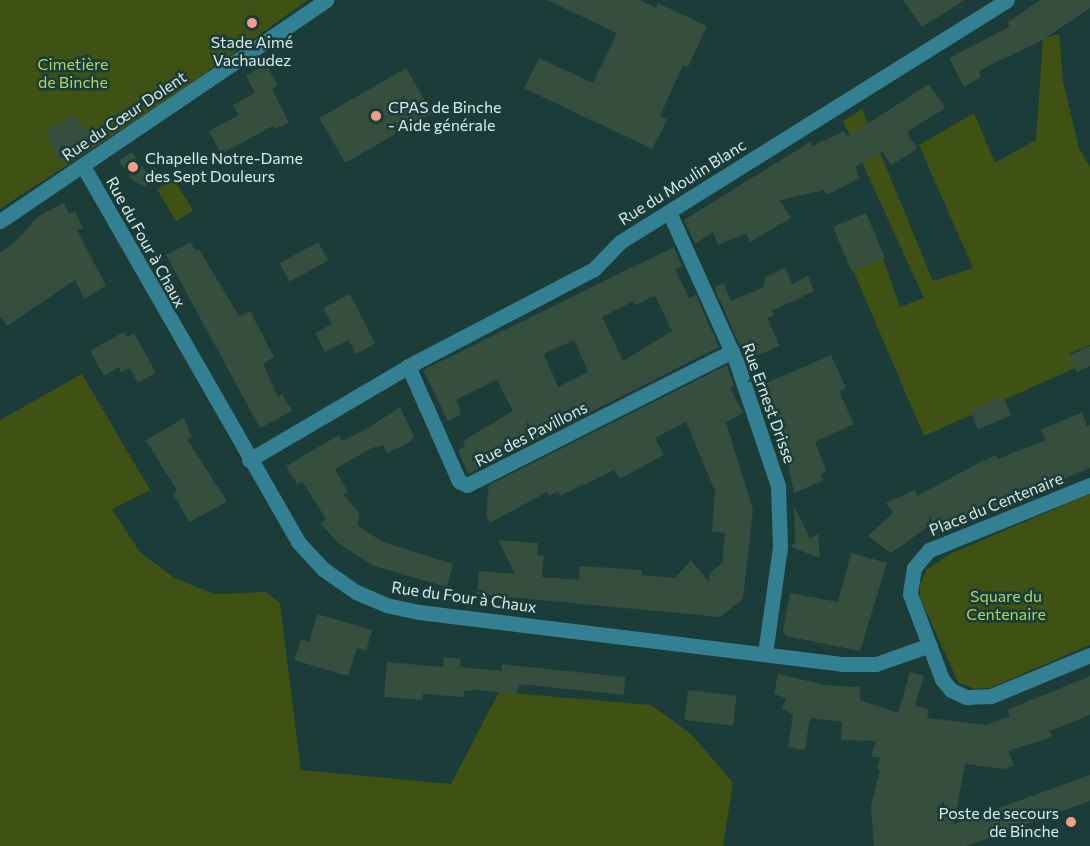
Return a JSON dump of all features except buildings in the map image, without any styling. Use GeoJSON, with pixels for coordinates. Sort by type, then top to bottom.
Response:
{"type":"FeatureCollection","features":[{"type":"Feature","properties":{"kind":"street","name":"Rue du Cœur Dolent"},"geometry":{"type":"LineString","coordinates":[[0,221],[326,0]]}},
{"type":"Feature","properties":{"kind":"street","name":"Rue du Moulin Blanc"},"geometry":{"type":"LineString","coordinates":[[249,460],[408,366],[594,269],[620,242],[1007,0]]}},
{"type":"Feature","properties":{"kind":"street","name":"Rue du Four à Chaux"},"geometry":{"type":"LineString","coordinates":[[83,166],[249,460],[310,556],[342,584],[386,605],[842,664],[876,664],[930,645]]}},
{"type":"Feature","properties":{"kind":"street","name":"Rue Ernest Drisse"},"geometry":{"type":"LineString","coordinates":[[669,212],[732,351],[767,443],[782,504],[780,547],[765,654]]}},
{"type":"Feature","properties":{"kind":"street","name":"Rue des Pavillons"},"geometry":{"type":"LineString","coordinates":[[408,366],[459,481],[467,485],[732,351]]}},
{"type":"Feature","properties":{"kind":"street","name":"Place du Centenaire"},"geometry":{"type":"LineString","coordinates":[[1090,485],[928,550],[914,568],[910,594],[942,679],[951,690],[966,697],[991,696],[1090,656]]}},
{"type":"Feature","properties":{"kind":"green space","name":"Cimetière de Binche"},"geometry":{"type":"Polygon","coordinates":[[[0,0],[308,0],[173,96],[0,209],[0,0]]]}},
{"type":"Feature","properties":{"kind":"green space"},"geometry":{"type":"Polygon","coordinates":[[[1059,34],[1063,81],[1079,148],[1090,167],[1090,345],[1070,353],[1075,368],[924,436],[853,270],[882,256],[900,307],[924,298],[843,121],[862,109],[933,281],[973,268],[919,145],[974,113],[995,163],[1036,140],[1043,39],[1059,34]]]}},
{"type":"Feature","properties":{"kind":"green space"},"geometry":{"type":"Polygon","coordinates":[[[174,179],[193,211],[176,221],[157,189],[174,179]]]}},
{"type":"Feature","properties":{"kind":"green space"},"geometry":{"type":"Polygon","coordinates":[[[82,374],[150,490],[112,509],[139,551],[174,578],[214,594],[266,592],[280,603],[301,770],[451,784],[499,692],[651,705],[691,734],[733,783],[723,846],[0,846],[0,420],[82,374]]]}},
{"type":"Feature","properties":{"kind":"green space","name":"Square du Centenaire"},"geometry":{"type":"Polygon","coordinates":[[[1090,494],[1090,645],[990,688],[975,689],[958,682],[920,598],[920,585],[927,569],[954,552],[1090,494]]]}},
{"type":"Feature","properties":{"kind":"place","name":"Stade Aimé Vachaudez"},"geometry":{"type":"Point","coordinates":[252,23]}},
{"type":"Feature","properties":{"kind":"place","name":"CPAS de Binche - Aide générale"},"geometry":{"type":"Point","coordinates":[376,116]}},
{"type":"Feature","properties":{"kind":"place","name":"Chapelle Notre-Dame des Sept Douleurs"},"geometry":{"type":"Point","coordinates":[133,167]}},
{"type":"Feature","properties":{"kind":"place","name":"Poste de secours de Binche"},"geometry":{"type":"Point","coordinates":[1071,822]}}]}
